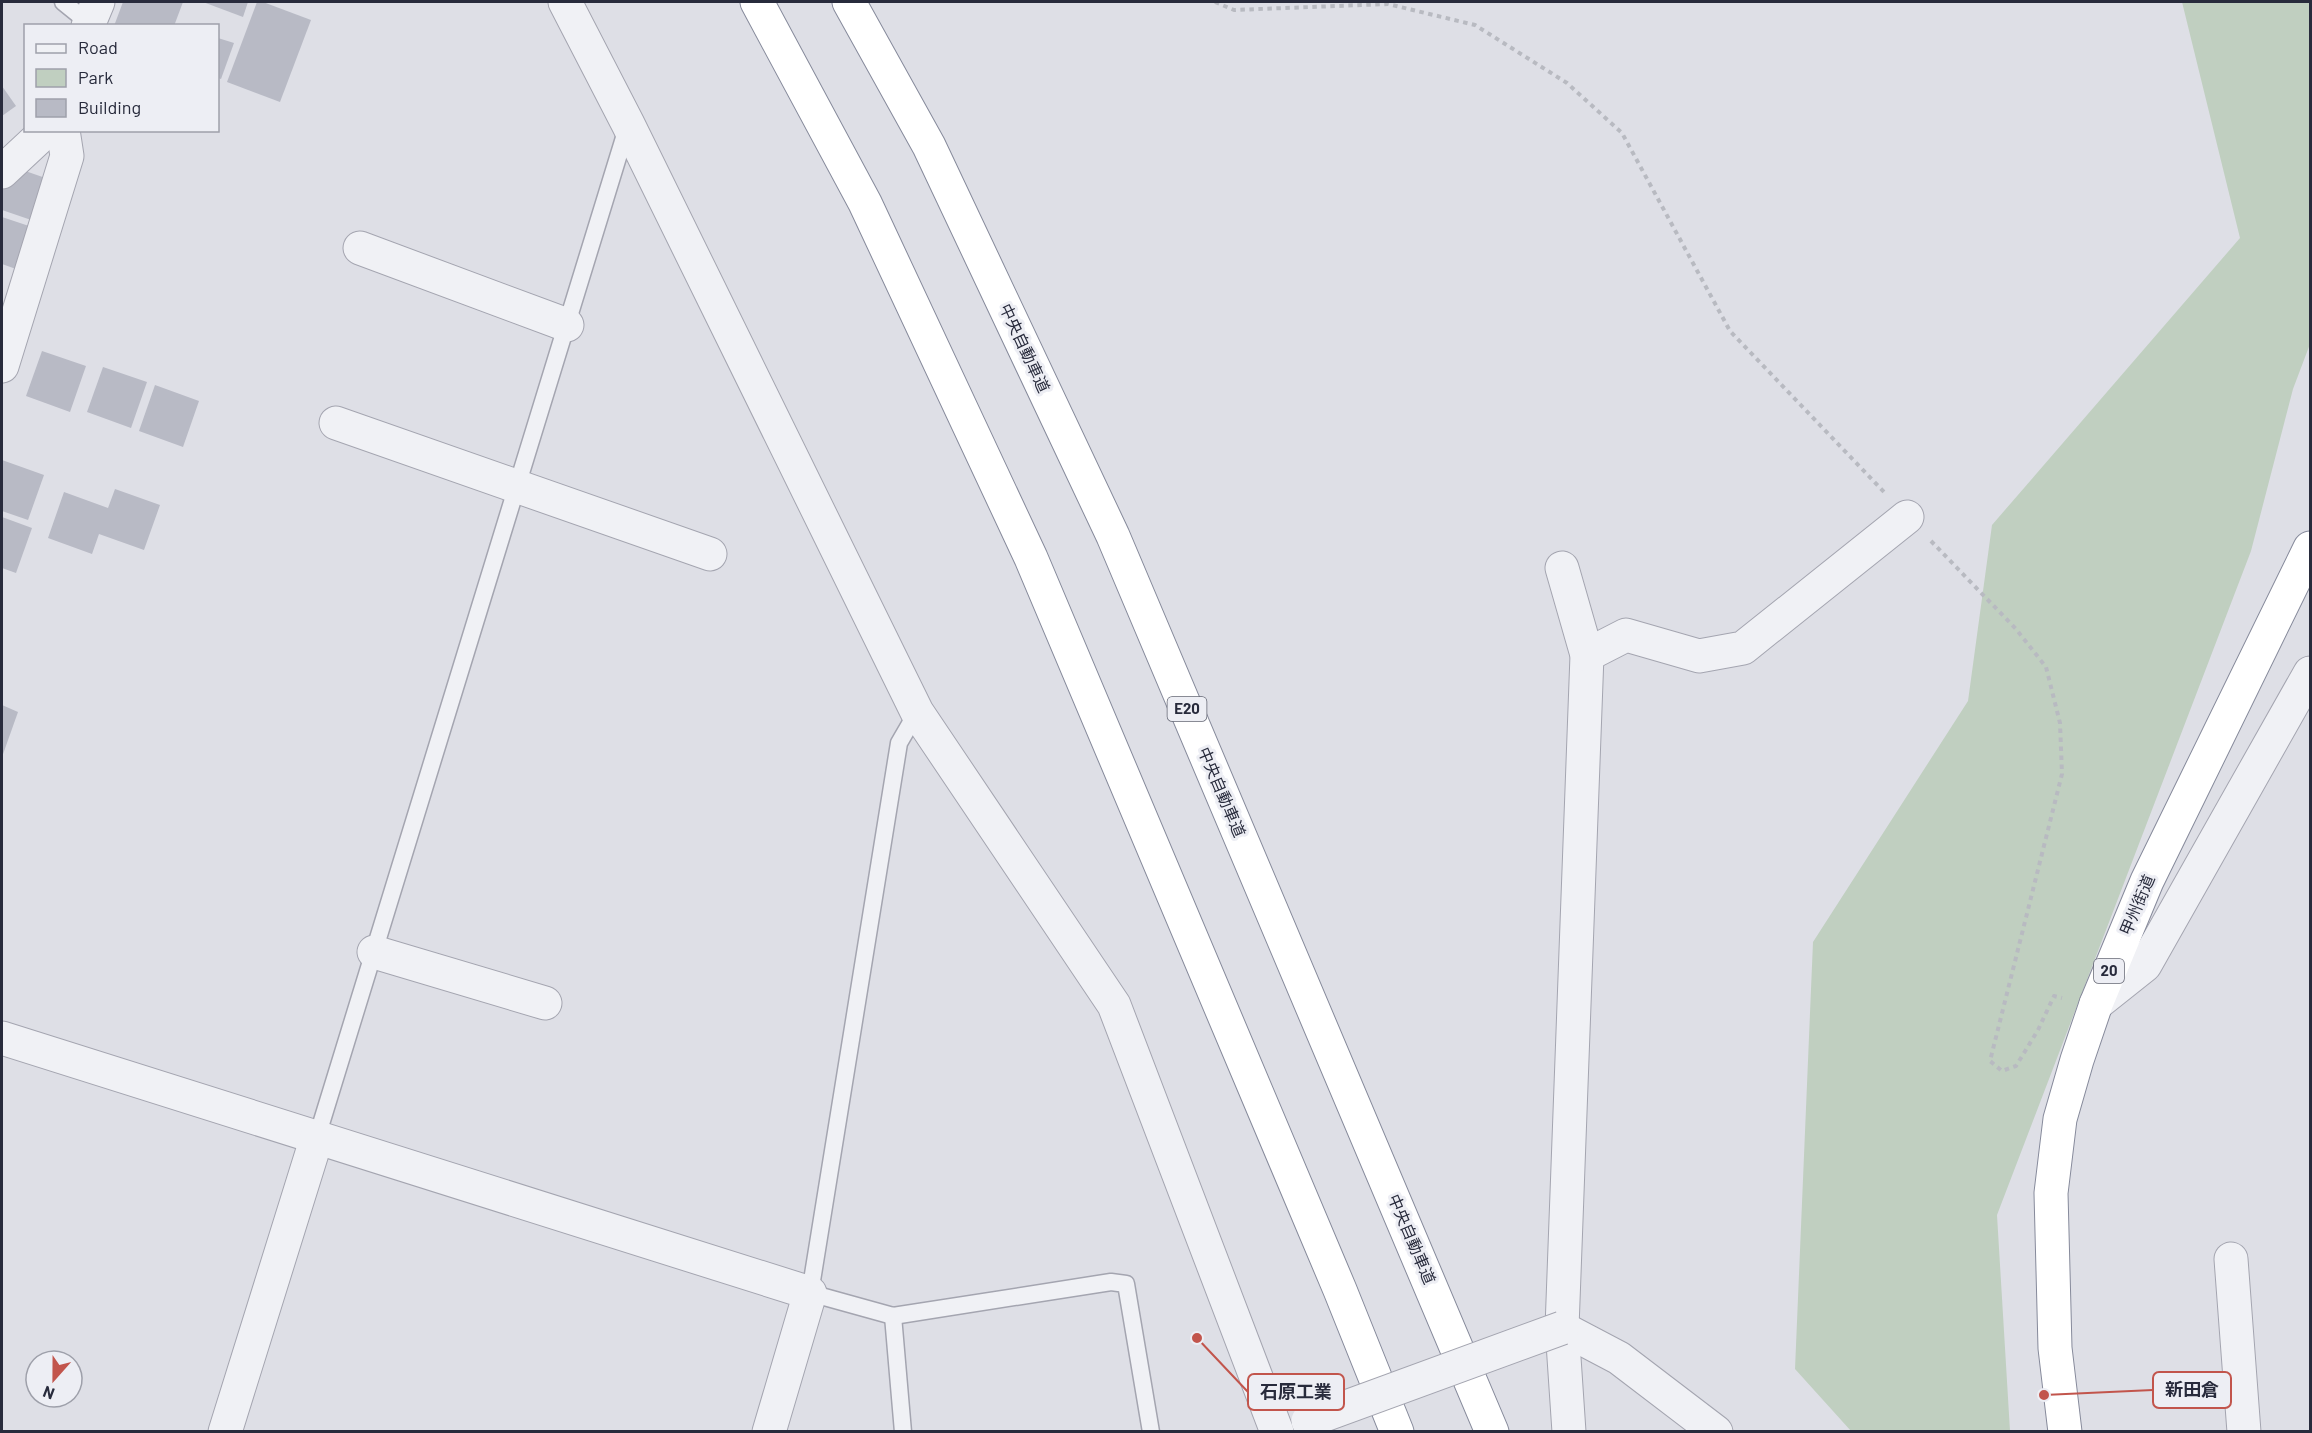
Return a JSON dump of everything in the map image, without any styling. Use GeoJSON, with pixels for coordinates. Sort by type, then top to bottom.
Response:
{"type":"FeatureCollection","features":[{"type":"Feature","properties":{"kind":"highway"},"geometry":{"type":"LineString","coordinates":[[757,2],[865,203],[1031,558],[1340,1290],[1397,1431]]}},
{"type":"Feature","properties":{"kind":"highway","name":"中央自動車道"},"geometry":{"type":"LineString","coordinates":[[849,2],[929,146],[1113,536],[1492,1431]]}},
{"type":"Feature","properties":{"kind":"highway","name":"甲州街道"},"geometry":{"type":"LineString","coordinates":[[2065,1431],[2055,1348],[2051,1193],[2060,1119],[2096,1004],[2147,881],[2310,548]]}},
{"type":"Feature","properties":{"kind":"street"},"geometry":{"type":"LineString","coordinates":[[565,2],[628,124],[917,712],[1114,1005],[1288,1428],[1562,1328],[1619,1358],[1716,1431]]}},
{"type":"Feature","properties":{"kind":"street"},"geometry":{"type":"LineString","coordinates":[[2,172],[45,132]]}},
{"type":"Feature","properties":{"kind":"street"},"geometry":{"type":"LineString","coordinates":[[2,366],[67,156],[63,132]]}},
{"type":"Feature","properties":{"kind":"street"},"geometry":{"type":"LineString","coordinates":[[360,248],[567,325]]}},
{"type":"Feature","properties":{"kind":"street"},"geometry":{"type":"LineString","coordinates":[[336,423],[710,554]]}},
{"type":"Feature","properties":{"kind":"street"},"geometry":{"type":"LineString","coordinates":[[1587,655],[1626,635],[1699,656],[1743,648],[1907,517]]}},
{"type":"Feature","properties":{"kind":"street"},"geometry":{"type":"LineString","coordinates":[[1562,568],[1587,655],[1562,1328],[1569,1431]]}},
{"type":"Feature","properties":{"kind":"street"},"geometry":{"type":"LineString","coordinates":[[2096,1004],[2145,965],[2310,673]]}},
{"type":"Feature","properties":{"kind":"street"},"geometry":{"type":"LineString","coordinates":[[374,952],[545,1003]]}},
{"type":"Feature","properties":{"kind":"street"},"geometry":{"type":"LineString","coordinates":[[2,1038],[810,1293],[769,1431]]}},
{"type":"Feature","properties":{"kind":"street"},"geometry":{"type":"LineString","coordinates":[[225,1431],[317,1137]]}},
{"type":"Feature","properties":{"kind":"street"},"geometry":{"type":"LineString","coordinates":[[2231,1259],[2244,1431]]}},
{"type":"Feature","properties":{"kind":"lane"},"geometry":{"type":"LineString","coordinates":[[63,2],[92,17]]}},
{"type":"Feature","properties":{"kind":"lane"},"geometry":{"type":"LineString","coordinates":[[317,1137],[628,124]]}},
{"type":"Feature","properties":{"kind":"lane"},"geometry":{"type":"LineString","coordinates":[[917,712],[898,743],[810,1293],[893,1316],[1111,1282],[1126,1284],[1151,1431]]}},
{"type":"Feature","properties":{"kind":"lane"},"geometry":{"type":"LineString","coordinates":[[893,1316],[903,1431]]}},
{"type":"Feature","properties":{"kind":"path"},"geometry":{"type":"LineString","coordinates":[[1215,2],[1234,10],[1388,4],[1475,24],[1567,83],[1622,133],[1730,331],[2016,629],[2046,667],[2060,723],[2062,774],[1990,1061],[2002,1071],[2016,1066],[2038,1030],[2054,996],[2096,1004]]}},
{"type":"Feature","properties":{"kind":"green space"},"geometry":{"type":"Polygon","coordinates":[[[2182,2],[2310,2],[2310,344],[2293,389],[2251,551],[1997,1215],[2010,1431],[1851,1431],[1795,1369],[1813,942],[1968,701],[1992,525],[2240,238],[2182,2]]]}},
{"type":"Feature","properties":{"kind":"building"},"geometry":{"type":"Polygon","coordinates":[[[123,2],[183,2],[175,24],[115,24],[123,2]]]}},
{"type":"Feature","properties":{"kind":"building"},"geometry":{"type":"Polygon","coordinates":[[[203,2],[248,2],[243,17],[203,2]]]}},
{"type":"Feature","properties":{"kind":"building"},"geometry":{"type":"Polygon","coordinates":[[[257,2],[263,2],[311,20],[280,102],[227,82],[257,2]]]}},
{"type":"Feature","properties":{"kind":"building"},"geometry":{"type":"Polygon","coordinates":[[[219,38],[234,43],[221,79],[219,78],[219,38]]]}},
{"type":"Feature","properties":{"kind":"building"},"geometry":{"type":"Polygon","coordinates":[[[2,86],[16,106],[2,116],[2,86]]]}},
{"type":"Feature","properties":{"kind":"building"},"geometry":{"type":"Polygon","coordinates":[[[11,166],[54,181],[40,223],[2,210],[2,193],[11,166]]]}},
{"type":"Feature","properties":{"kind":"building"},"geometry":{"type":"Polygon","coordinates":[[[2,217],[44,231],[30,274],[2,264],[2,217]]]}},
{"type":"Feature","properties":{"kind":"building"},"geometry":{"type":"Polygon","coordinates":[[[42,351],[86,366],[70,412],[26,396],[42,351]]]}},
{"type":"Feature","properties":{"kind":"building"},"geometry":{"type":"Polygon","coordinates":[[[103,367],[147,382],[131,428],[87,412],[103,367]]]}},
{"type":"Feature","properties":{"kind":"building"},"geometry":{"type":"Polygon","coordinates":[[[155,385],[199,401],[183,447],[139,431],[155,385]]]}},
{"type":"Feature","properties":{"kind":"building"},"geometry":{"type":"Polygon","coordinates":[[[2,460],[44,475],[28,520],[2,511],[2,460]]]}},
{"type":"Feature","properties":{"kind":"building"},"geometry":{"type":"Polygon","coordinates":[[[115,489],[160,505],[144,550],[99,534],[92,554],[48,538],[64,492],[108,508],[115,489]]]}},
{"type":"Feature","properties":{"kind":"building"},"geometry":{"type":"Polygon","coordinates":[[[2,517],[32,528],[16,573],[2,568],[2,517]]]}},
{"type":"Feature","properties":{"kind":"building"},"geometry":{"type":"Polygon","coordinates":[[[2,705],[18,712],[2,757],[2,705]]]}},
{"type":"Feature","properties":{"kind":"place","name":"石原工業"},"geometry":{"type":"Point","coordinates":[1197,1338]}},
{"type":"Feature","properties":{"kind":"place","name":"新田倉"},"geometry":{"type":"Point","coordinates":[2044,1395]}}]}
